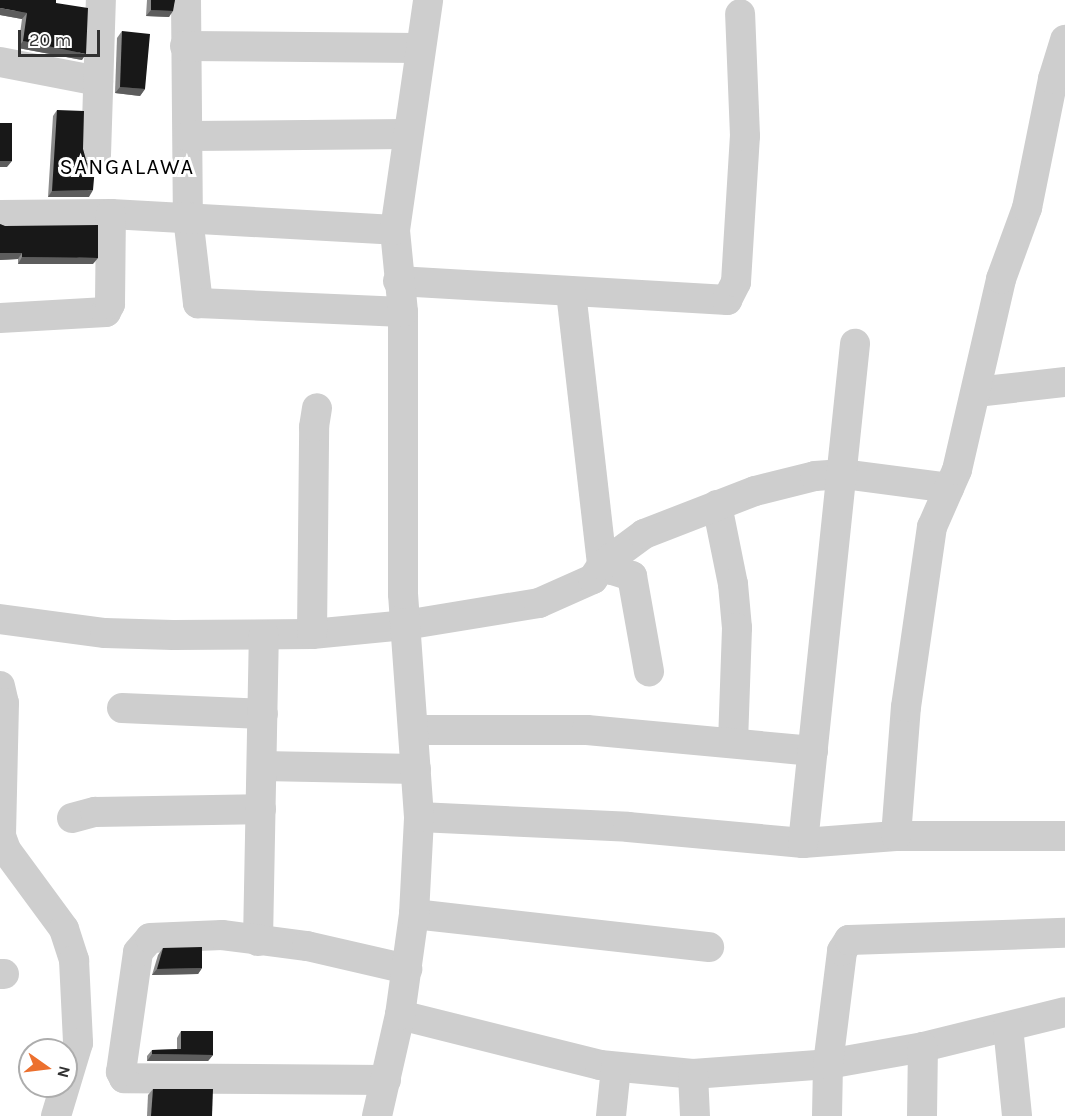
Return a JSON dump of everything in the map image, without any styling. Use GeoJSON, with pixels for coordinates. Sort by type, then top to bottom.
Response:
{"type":"FeatureCollection","features":[{"type":"Feature","properties":{"kind":"street"},"geometry":{"type":"LineString","coordinates":[[96,154],[100,0]]}},
{"type":"Feature","properties":{"kind":"street"},"geometry":{"type":"LineString","coordinates":[[186,0],[188,217],[198,303],[403,312]]}},
{"type":"Feature","properties":{"kind":"street"},"geometry":{"type":"LineString","coordinates":[[377,1116],[400,1015],[407,969],[414,914],[419,817],[405,625],[403,312],[395,230],[418,48],[428,0]]}},
{"type":"Feature","properties":{"kind":"street"},"geometry":{"type":"LineString","coordinates":[[399,281],[716,301],[732,295],[736,282],[745,136],[740,14]]}},
{"type":"Feature","properties":{"kind":"street"},"geometry":{"type":"LineString","coordinates":[[896,836],[906,707],[932,527],[950,488],[976,392],[1001,279],[1027,208],[1053,79],[1065,40]]}},
{"type":"Feature","properties":{"kind":"street"},"geometry":{"type":"LineString","coordinates":[[186,46],[418,48]]}},
{"type":"Feature","properties":{"kind":"street"},"geometry":{"type":"LineString","coordinates":[[0,62],[98,81]]}},
{"type":"Feature","properties":{"kind":"street"},"geometry":{"type":"LineString","coordinates":[[188,136],[407,134]]}},
{"type":"Feature","properties":{"kind":"street"},"geometry":{"type":"LineString","coordinates":[[0,215],[111,214],[395,230]]}},
{"type":"Feature","properties":{"kind":"street"},"geometry":{"type":"LineString","coordinates":[[0,318],[106,312],[110,304],[111,214]]}},
{"type":"Feature","properties":{"kind":"street"},"geometry":{"type":"LineString","coordinates":[[571,292],[606,562],[612,570],[632,576],[650,671]]}},
{"type":"Feature","properties":{"kind":"street"},"geometry":{"type":"LineString","coordinates":[[803,843],[855,345]]}},
{"type":"Feature","properties":{"kind":"street"},"geometry":{"type":"LineString","coordinates":[[976,392],[1065,382]]}},
{"type":"Feature","properties":{"kind":"street"},"geometry":{"type":"LineString","coordinates":[[312,634],[314,427],[317,408]]}},
{"type":"Feature","properties":{"kind":"street"},"geometry":{"type":"LineString","coordinates":[[0,619],[105,633],[312,634],[405,625],[539,603],[593,579],[606,562],[644,534],[717,506],[805,479],[843,474],[950,488]]}},
{"type":"Feature","properties":{"kind":"street"},"geometry":{"type":"LineString","coordinates":[[717,506],[733,584],[737,628],[733,743]]}},
{"type":"Feature","properties":{"kind":"street"},"geometry":{"type":"LineString","coordinates":[[258,941],[264,635]]}},
{"type":"Feature","properties":{"kind":"street"},"geometry":{"type":"LineString","coordinates":[[0,686],[3,703],[1,836],[6,850],[64,929],[74,960],[78,1038]]}},
{"type":"Feature","properties":{"kind":"street"},"geometry":{"type":"LineString","coordinates":[[122,708],[263,714]]}},
{"type":"Feature","properties":{"kind":"street"},"geometry":{"type":"LineString","coordinates":[[413,730],[587,730],[813,751]]}},
{"type":"Feature","properties":{"kind":"street"},"geometry":{"type":"LineString","coordinates":[[262,766],[416,769]]}},
{"type":"Feature","properties":{"kind":"street"},"geometry":{"type":"LineString","coordinates":[[72,818],[94,812],[261,809]]}},
{"type":"Feature","properties":{"kind":"street"},"geometry":{"type":"LineString","coordinates":[[419,817],[628,827],[803,843],[896,836],[1065,836]]}},
{"type":"Feature","properties":{"kind":"street"},"geometry":{"type":"LineString","coordinates":[[414,914],[710,947]]}},
{"type":"Feature","properties":{"kind":"street"},"geometry":{"type":"LineString","coordinates":[[827,1116],[828,1064],[842,951],[849,940],[1065,933]]}},
{"type":"Feature","properties":{"kind":"street"},"geometry":{"type":"LineString","coordinates":[[386,1080],[124,1078],[121,1072],[138,952],[150,938],[222,934],[258,941],[307,946],[407,969]]}},
{"type":"Feature","properties":{"kind":"street"},"geometry":{"type":"LineString","coordinates":[[400,1015],[616,1068],[693,1074],[828,1064],[922,1047],[1065,1012]]}},
{"type":"Feature","properties":{"kind":"street"},"geometry":{"type":"LineString","coordinates":[[1008,1027],[1017,1116]]}},
{"type":"Feature","properties":{"kind":"street"},"geometry":{"type":"LineString","coordinates":[[78,1043],[125,1043]]}},
{"type":"Feature","properties":{"kind":"street"},"geometry":{"type":"LineString","coordinates":[[922,1047],[922,1116]]}},
{"type":"Feature","properties":{"kind":"street"},"geometry":{"type":"LineString","coordinates":[[611,1116],[616,1068]]}},
{"type":"Feature","properties":{"kind":"street"},"geometry":{"type":"LineString","coordinates":[[693,1074],[695,1116]]}},
{"type":"Feature","properties":{"kind":"street"},"geometry":{"type":"LineString","coordinates":[[56,1116],[61,1098]]}},
{"type":"Feature","properties":{"kind":"building"},"geometry":{"type":"Polygon","coordinates":[[[0,0],[56,0],[56,3],[88,8],[86,54],[23,41],[27,13],[0,8],[0,0]]]}},
{"type":"Feature","properties":{"kind":"building"},"geometry":{"type":"Polygon","coordinates":[[[151,0],[175,0],[173,11],[151,10],[151,0]]]}},
{"type":"Feature","properties":{"kind":"building"},"geometry":{"type":"Polygon","coordinates":[[[122,31],[150,34],[145,89],[120,87],[122,31]]]}},
{"type":"Feature","properties":{"kind":"building"},"geometry":{"type":"Polygon","coordinates":[[[57,110],[84,111],[83,149],[87,163],[95,167],[93,190],[52,191],[57,110]]]}},
{"type":"Feature","properties":{"kind":"building"},"geometry":{"type":"Polygon","coordinates":[[[0,123],[12,123],[12,161],[0,161],[0,123]]]}},
{"type":"Feature","properties":{"kind":"building"},"geometry":{"type":"Polygon","coordinates":[[[0,224],[5,226],[98,225],[98,258],[22,257],[22,253],[0,253],[0,224]]]}},
{"type":"Feature","properties":{"kind":"building"},"geometry":{"type":"Polygon","coordinates":[[[202,947],[202,968],[157,969],[163,948],[202,947]]]}},
{"type":"Feature","properties":{"kind":"building"},"geometry":{"type":"Polygon","coordinates":[[[181,1031],[213,1031],[213,1055],[152,1054],[152,1050],[181,1049],[181,1031]]]}},
{"type":"Feature","properties":{"kind":"building"},"geometry":{"type":"Polygon","coordinates":[[[153,1089],[213,1089],[212,1116],[151,1116],[153,1089]]]}},
{"type":"Feature","properties":{"kind":"district","name":"SANGALAWA"},"geometry":{"type":"Point","coordinates":[127,168]}}]}
